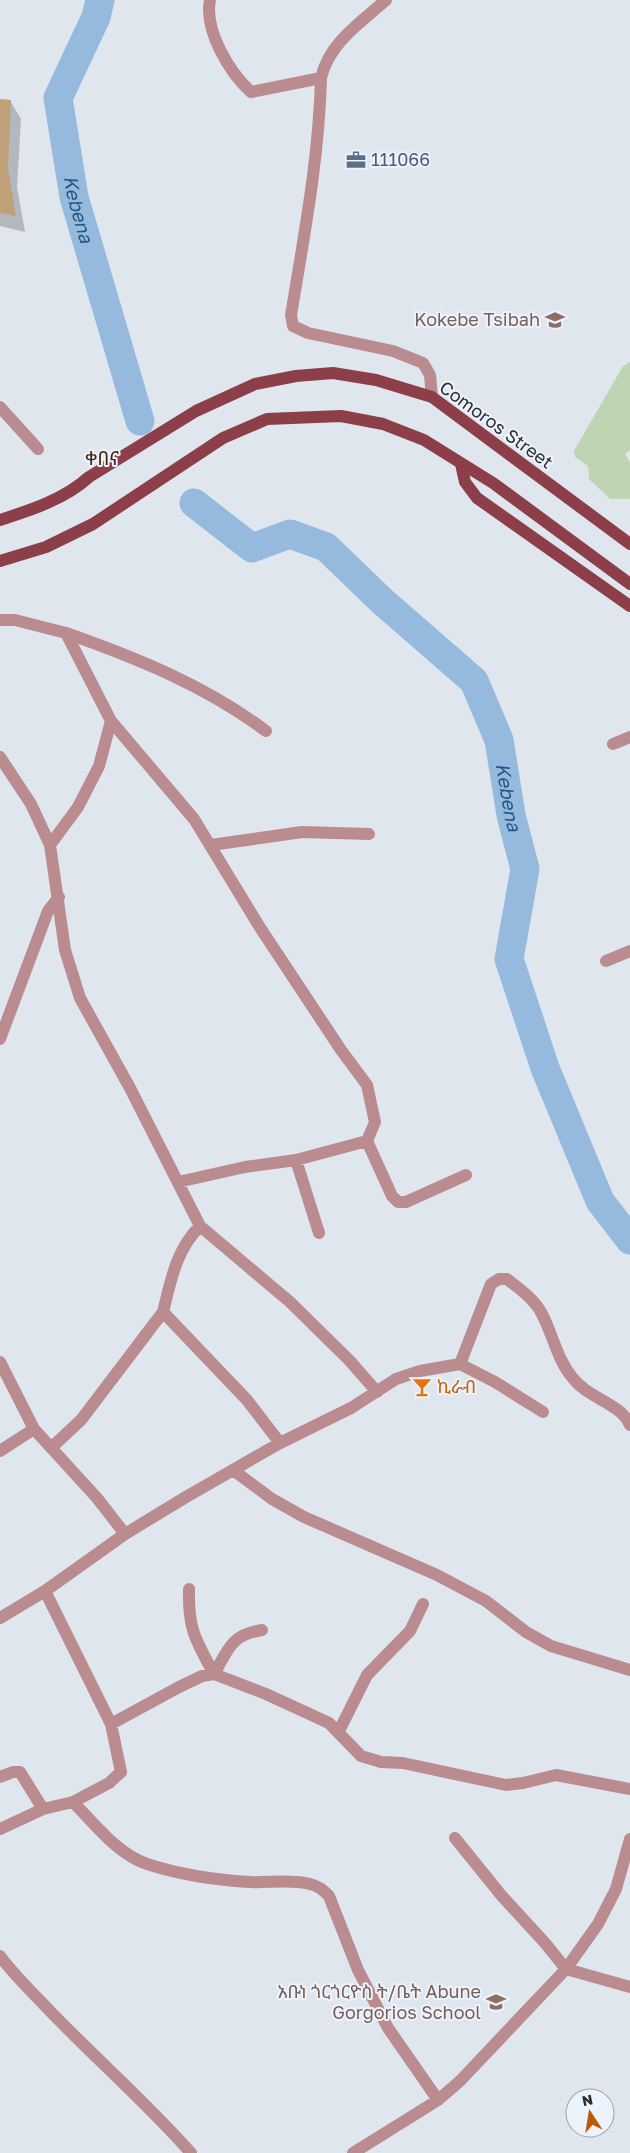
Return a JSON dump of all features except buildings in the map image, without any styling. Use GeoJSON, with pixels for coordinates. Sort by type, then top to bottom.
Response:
{"type":"FeatureCollection","features":[{"type":"Feature","properties":{"kind":"main road","name":"Comoros Street"},"geometry":{"type":"LineString","coordinates":[[0,520],[33,509],[78,488],[89,477],[196,411],[255,384],[296,376],[333,373],[376,380],[432,397],[630,544]]}},
{"type":"Feature","properties":{"kind":"main road"},"geometry":{"type":"LineString","coordinates":[[0,561],[46,547],[93,524],[223,438],[267,419],[341,416],[382,424],[424,440],[493,484],[630,584]]}},
{"type":"Feature","properties":{"kind":"main road"},"geometry":{"type":"LineString","coordinates":[[461,464],[465,482],[477,498],[630,606]]}},
{"type":"Feature","properties":{"kind":"street"},"geometry":{"type":"LineString","coordinates":[[210,0],[208,10],[211,30],[242,84],[251,92],[321,78]]}},
{"type":"Feature","properties":{"kind":"street"},"geometry":{"type":"LineString","coordinates":[[386,0],[334,47],[325,61],[321,78],[319,127],[314,173],[291,315],[294,326],[336,340],[393,351],[422,362],[430,375],[432,397]]}},
{"type":"Feature","properties":{"kind":"street"},"geometry":{"type":"LineString","coordinates":[[0,407],[38,449]]}},
{"type":"Feature","properties":{"kind":"street"},"geometry":{"type":"LineString","coordinates":[[0,620],[15,620],[127,654],[235,708],[266,731]]}},
{"type":"Feature","properties":{"kind":"street"},"geometry":{"type":"LineString","coordinates":[[66,634],[112,721],[194,819],[211,844],[259,926],[341,1050],[367,1085],[375,1122],[366,1140],[296,1160],[245,1167],[178,1182]]}},
{"type":"Feature","properties":{"kind":"street"},"geometry":{"type":"LineString","coordinates":[[50,846],[78,807],[99,766],[112,721]]}},
{"type":"Feature","properties":{"kind":"street"},"geometry":{"type":"LineString","coordinates":[[613,744],[630,737]]}},
{"type":"Feature","properties":{"kind":"street"},"geometry":{"type":"LineString","coordinates":[[0,757],[31,804],[50,846],[66,950],[80,998],[130,1088],[200,1226],[290,1302],[350,1361],[377,1392]]}},
{"type":"Feature","properties":{"kind":"street"},"geometry":{"type":"LineString","coordinates":[[211,844],[302,832],[369,834]]}},
{"type":"Feature","properties":{"kind":"street"},"geometry":{"type":"LineString","coordinates":[[0,1039],[48,911],[59,897]]}},
{"type":"Feature","properties":{"kind":"street"},"geometry":{"type":"LineString","coordinates":[[606,961],[630,951]]}},
{"type":"Feature","properties":{"kind":"street"},"geometry":{"type":"LineString","coordinates":[[366,1140],[392,1196],[398,1202],[406,1202],[466,1175]]}},
{"type":"Feature","properties":{"kind":"street"},"geometry":{"type":"LineString","coordinates":[[296,1160],[310,1211],[319,1233]]}},
{"type":"Feature","properties":{"kind":"street"},"geometry":{"type":"LineString","coordinates":[[51,1448],[81,1420],[163,1312],[176,1261],[187,1239],[200,1226]]}},
{"type":"Feature","properties":{"kind":"street"},"geometry":{"type":"LineString","coordinates":[[460,1364],[491,1284],[499,1279],[507,1279],[535,1302],[561,1360],[572,1377],[585,1392],[621,1411],[630,1425]]}},
{"type":"Feature","properties":{"kind":"street"},"geometry":{"type":"LineString","coordinates":[[163,1312],[247,1400],[280,1442]]}},
{"type":"Feature","properties":{"kind":"street"},"geometry":{"type":"LineString","coordinates":[[0,1362],[34,1429],[97,1498],[126,1534]]}},
{"type":"Feature","properties":{"kind":"street"},"geometry":{"type":"LineString","coordinates":[[3,1612],[45,1591],[126,1534],[280,1442],[351,1408],[396,1379],[420,1371],[460,1364],[495,1382],[543,1412]]}},
{"type":"Feature","properties":{"kind":"street"},"geometry":{"type":"LineString","coordinates":[[0,1451],[34,1429]]}},
{"type":"Feature","properties":{"kind":"street"},"geometry":{"type":"LineString","coordinates":[[233,1470],[272,1499],[304,1517],[429,1571],[486,1601],[526,1632],[551,1646],[630,1670]]}},
{"type":"Feature","properties":{"kind":"street"},"geometry":{"type":"LineString","coordinates":[[189,1588],[189,1616],[192,1631],[214,1674]]}},
{"type":"Feature","properties":{"kind":"street"},"geometry":{"type":"LineString","coordinates":[[0,1829],[43,1809],[73,1802],[109,1783],[121,1772],[111,1724],[45,1591]]}},
{"type":"Feature","properties":{"kind":"street"},"geometry":{"type":"LineString","coordinates":[[339,1731],[367,1675],[410,1631],[423,1604]]}},
{"type":"Feature","properties":{"kind":"street"},"geometry":{"type":"LineString","coordinates":[[214,1674],[234,1641],[244,1633],[262,1630]]}},
{"type":"Feature","properties":{"kind":"street"},"geometry":{"type":"LineString","coordinates":[[111,1724],[179,1687],[202,1676],[214,1674],[275,1698],[329,1723],[339,1731],[361,1756],[381,1762],[403,1763],[506,1785],[556,1775],[630,1789]]}},
{"type":"Feature","properties":{"kind":"street"},"geometry":{"type":"LineString","coordinates":[[0,1777],[13,1772],[20,1772],[43,1809]]}},
{"type":"Feature","properties":{"kind":"street"},"geometry":{"type":"LineString","coordinates":[[73,1802],[105,1835],[123,1850],[145,1863],[198,1875],[246,1882],[308,1883],[320,1887],[329,1896],[358,1970],[388,2028],[438,2100]]}},
{"type":"Feature","properties":{"kind":"street"},"geometry":{"type":"LineString","coordinates":[[455,1838],[501,1895],[546,1943],[566,1969],[630,1987]]}},
{"type":"Feature","properties":{"kind":"street"},"geometry":{"type":"LineString","coordinates":[[353,2153],[438,2100],[566,1969],[598,1924],[616,1889],[630,1839]]}},
{"type":"Feature","properties":{"kind":"street"},"geometry":{"type":"LineString","coordinates":[[0,1956],[60,2022],[155,2112],[191,2153]]}},
{"type":"Feature","properties":{"kind":"green space"},"geometry":{"type":"Polygon","coordinates":[[[630,362],[630,450],[625,454],[630,462],[630,499],[610,499],[589,479],[588,466],[575,457],[574,451],[623,366],[630,362]]]}},
{"type":"Feature","properties":{"kind":"waterway","name":"Kebena"},"geometry":{"type":"LineString","coordinates":[[100,0],[96,17],[58,98],[74,197],[140,421]]}},
{"type":"Feature","properties":{"kind":"waterway","name":"Kebena"},"geometry":{"type":"LineString","coordinates":[[194,503],[252,548],[290,534],[326,547],[382,601],[474,681],[499,740],[511,815],[525,869],[509,959],[545,1068],[600,1201],[630,1240]]}},
{"type":"Feature","properties":{"kind":"place","name":"111066"},"geometry":{"type":"Point","coordinates":[356,160]}},
{"type":"Feature","properties":{"kind":"place","name":"Kokebe Tsibah"},"geometry":{"type":"Point","coordinates":[555,320]}},
{"type":"Feature","properties":{"kind":"place","name":"ኪራብ"},"geometry":{"type":"Point","coordinates":[422,1387]}},
{"type":"Feature","properties":{"kind":"place","name":"አቡነ ጎርጎርዮስ ት/ቤት Abune Gorgorios School"},"geometry":{"type":"Point","coordinates":[496,2002]}},
{"type":"Feature","properties":{"kind":"district","name":"ቀበና"},"geometry":{"type":"Point","coordinates":[102,458]}}]}
